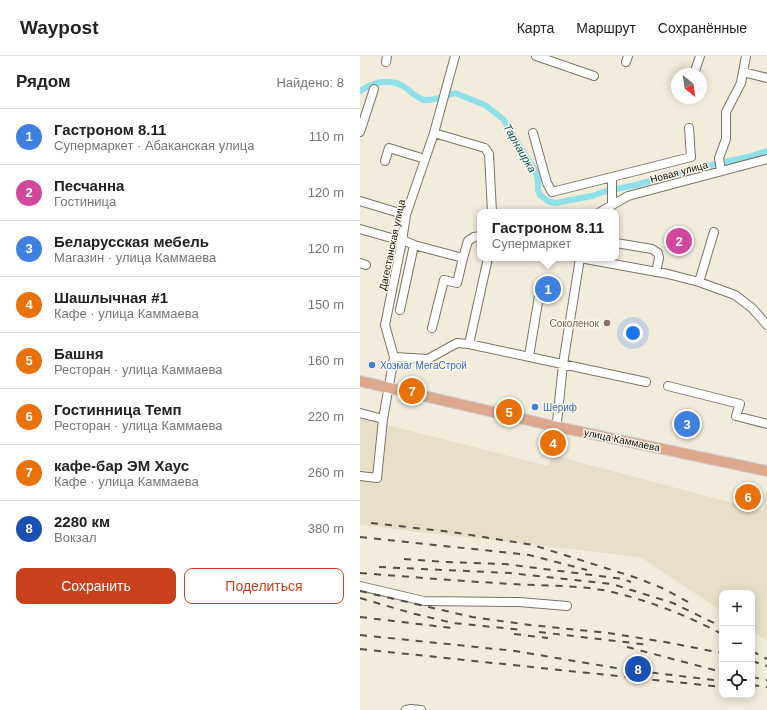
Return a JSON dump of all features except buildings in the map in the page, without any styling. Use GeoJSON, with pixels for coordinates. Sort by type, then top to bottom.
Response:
{"type":"FeatureCollection","features":[{"type":"Feature","properties":{"kind":"main road","name":"улица Каммаева"},"geometry":{"type":"LineString","coordinates":[[360,381],[389,391],[767,477]]}},
{"type":"Feature","properties":{"kind":"main road","name":"улица Каммаева"},"geometry":{"type":"LineString","coordinates":[[360,388],[389,391]]}},
{"type":"Feature","properties":{"kind":"main road","name":"улица Каммаева"},"geometry":{"type":"LineString","coordinates":[[557,430],[767,471]]}},
{"type":"Feature","properties":{"kind":"street","name":"Дагестанская улица"},"geometry":{"type":"LineString","coordinates":[[360,476],[377,478],[383,419],[394,357],[385,325],[406,215],[434,133],[455,56]]}},
{"type":"Feature","properties":{"kind":"street"},"geometry":{"type":"LineString","coordinates":[[536,56],[557,59],[594,76]]}},
{"type":"Feature","properties":{"kind":"street"},"geometry":{"type":"LineString","coordinates":[[696,68],[700,56]]}},
{"type":"Feature","properties":{"kind":"street"},"geometry":{"type":"LineString","coordinates":[[721,171],[719,158],[726,139],[726,112],[741,83],[746,56]]}},
{"type":"Feature","properties":{"kind":"street"},"geometry":{"type":"LineString","coordinates":[[743,72],[767,78]]}},
{"type":"Feature","properties":{"kind":"street"},"geometry":{"type":"LineString","coordinates":[[360,132],[374,89]]}},
{"type":"Feature","properties":{"kind":"street"},"geometry":{"type":"LineString","coordinates":[[533,133],[547,183],[552,192],[612,180],[691,157],[689,128]]}},
{"type":"Feature","properties":{"kind":"street"},"geometry":{"type":"LineString","coordinates":[[434,133],[485,148],[488,154],[492,209]]}},
{"type":"Feature","properties":{"kind":"street"},"geometry":{"type":"LineString","coordinates":[[385,161],[389,148],[425,159]]}},
{"type":"Feature","properties":{"kind":"street","name":"Новая улица"},"geometry":{"type":"LineString","coordinates":[[605,209],[628,196],[767,159]]}},
{"type":"Feature","properties":{"kind":"street"},"geometry":{"type":"LineString","coordinates":[[612,180],[612,205]]}},
{"type":"Feature","properties":{"kind":"street"},"geometry":{"type":"LineString","coordinates":[[360,201],[406,215]]}},
{"type":"Feature","properties":{"kind":"street"},"geometry":{"type":"LineString","coordinates":[[360,229],[463,258]]}},
{"type":"Feature","properties":{"kind":"street"},"geometry":{"type":"LineString","coordinates":[[699,282],[714,232]]}},
{"type":"Feature","properties":{"kind":"street"},"geometry":{"type":"LineString","coordinates":[[432,328],[444,280],[457,283],[468,241],[477,236]]}},
{"type":"Feature","properties":{"kind":"street"},"geometry":{"type":"LineString","coordinates":[[619,244],[652,250],[658,253],[659,258],[656,272]]}},
{"type":"Feature","properties":{"kind":"street"},"geometry":{"type":"LineString","coordinates":[[400,310],[414,245]]}},
{"type":"Feature","properties":{"kind":"street"},"geometry":{"type":"LineString","coordinates":[[469,344],[487,261]]}},
{"type":"Feature","properties":{"kind":"street"},"geometry":{"type":"LineString","coordinates":[[557,430],[563,364],[580,261]]}},
{"type":"Feature","properties":{"kind":"street"},"geometry":{"type":"LineString","coordinates":[[596,261],[699,282],[735,295],[752,308],[767,325]]}},
{"type":"Feature","properties":{"kind":"street"},"geometry":{"type":"LineString","coordinates":[[530,356],[540,290]]}},
{"type":"Feature","properties":{"kind":"street"},"geometry":{"type":"LineString","coordinates":[[394,357],[428,359],[457,343],[469,344],[646,382]]}},
{"type":"Feature","properties":{"kind":"street"},"geometry":{"type":"LineString","coordinates":[[668,386],[740,404],[736,416],[767,424]]}},
{"type":"Feature","properties":{"kind":"street"},"geometry":{"type":"LineString","coordinates":[[360,414],[383,419]]}},
{"type":"Feature","properties":{"kind":"street"},"geometry":{"type":"LineString","coordinates":[[360,586],[424,601],[519,602],[567,606]]}},
{"type":"Feature","properties":{"kind":"street"},"geometry":{"type":"LineString","coordinates":[[409,709],[421,710]]}},
{"type":"Feature","properties":{"kind":"shaded area"},"geometry":{"type":"Polygon","coordinates":[[[360,418],[548,466],[552,455],[763,511],[767,488],[767,641],[755,633],[755,590],[719,590],[719,609],[640,557],[360,525],[360,418]]]}},
{"type":"Feature","properties":{"kind":"waterway","name":"Тарнаирка"},"geometry":{"type":"LineString","coordinates":[[360,91],[377,83],[389,82],[401,85],[424,100],[436,99],[455,93],[485,105],[503,119],[535,170],[540,195],[548,201],[555,203],[592,196],[606,191],[636,185],[689,170],[752,156],[767,151]]}},
{"type":"Feature","properties":{"kind":"railway"},"geometry":{"type":"LineString","coordinates":[[371,523],[452,532],[533,545],[637,578],[662,588],[694,605]]}},
{"type":"Feature","properties":{"kind":"railway"},"geometry":{"type":"LineString","coordinates":[[360,537],[529,555],[587,570]]}},
{"type":"Feature","properties":{"kind":"railway"},"geometry":{"type":"LineString","coordinates":[[404,559],[505,564],[623,579],[631,582]]}},
{"type":"Feature","properties":{"kind":"railway"},"geometry":{"type":"LineString","coordinates":[[379,567],[510,573],[612,584],[673,603],[720,626]]}},
{"type":"Feature","properties":{"kind":"railway"},"geometry":{"type":"LineString","coordinates":[[360,573],[523,585],[592,588],[634,598],[664,608],[719,633]]}},
{"type":"Feature","properties":{"kind":"railway"},"geometry":{"type":"LineString","coordinates":[[360,591],[472,617],[608,633],[719,652]]}},
{"type":"Feature","properties":{"kind":"railway"},"geometry":{"type":"LineString","coordinates":[[360,598],[411,613],[453,623],[523,630]]}},
{"type":"Feature","properties":{"kind":"railway"},"geometry":{"type":"LineString","coordinates":[[360,617],[452,628]]}},
{"type":"Feature","properties":{"kind":"railway"},"geometry":{"type":"LineString","coordinates":[[539,632],[650,645]]}},
{"type":"Feature","properties":{"kind":"railway"},"geometry":{"type":"LineString","coordinates":[[514,634],[548,638]]}},
{"type":"Feature","properties":{"kind":"railway"},"geometry":{"type":"LineString","coordinates":[[360,635],[515,651],[622,669],[719,681]]}},
{"type":"Feature","properties":{"kind":"railway"},"geometry":{"type":"LineString","coordinates":[[627,647],[719,671]]}},
{"type":"Feature","properties":{"kind":"railway"},"geometry":{"type":"LineString","coordinates":[[360,649],[719,687]]}},
{"type":"Feature","properties":{"kind":"railway"},"geometry":{"type":"LineString","coordinates":[[755,653],[767,659]]}},
{"type":"Feature","properties":{"kind":"railway"},"geometry":{"type":"LineString","coordinates":[[755,662],[767,666]]}},
{"type":"Feature","properties":{"kind":"railway"},"geometry":{"type":"LineString","coordinates":[[755,678],[767,680]]}},
{"type":"Feature","properties":{"kind":"railway"},"geometry":{"type":"LineString","coordinates":[[755,685],[767,687]]}},
{"type":"Feature","properties":{"kind":"place","name":"Песчанна"},"geometry":{"type":"Point","coordinates":[679,241]}},
{"type":"Feature","properties":{"kind":"place","name":"Гастроном 8.11"},"geometry":{"type":"Point","coordinates":[548,289]}},
{"type":"Feature","properties":{"kind":"place","name":"Соколенок"},"geometry":{"type":"Point","coordinates":[607,323]}},
{"type":"Feature","properties":{"kind":"place","name":"Хозмаг МегаСтрой"},"geometry":{"type":"Point","coordinates":[372,365]}},
{"type":"Feature","properties":{"kind":"place","name":"кафе-бар ЭМ Хаус"},"geometry":{"type":"Point","coordinates":[412,391]}},
{"type":"Feature","properties":{"kind":"place","name":"Шериф"},"geometry":{"type":"Point","coordinates":[535,407]}},
{"type":"Feature","properties":{"kind":"place","name":"Башня"},"geometry":{"type":"Point","coordinates":[509,412]}},
{"type":"Feature","properties":{"kind":"place","name":"Беларусская мебель"},"geometry":{"type":"Point","coordinates":[687,424]}},
{"type":"Feature","properties":{"kind":"place","name":"Шашлычная #1"},"geometry":{"type":"Point","coordinates":[553,443]}},
{"type":"Feature","properties":{"kind":"place","name":"Гостинница Темп"},"geometry":{"type":"Point","coordinates":[748,497]}},
{"type":"Feature","properties":{"kind":"place","name":"2280 км"},"geometry":{"type":"Point","coordinates":[638,669]}}]}
